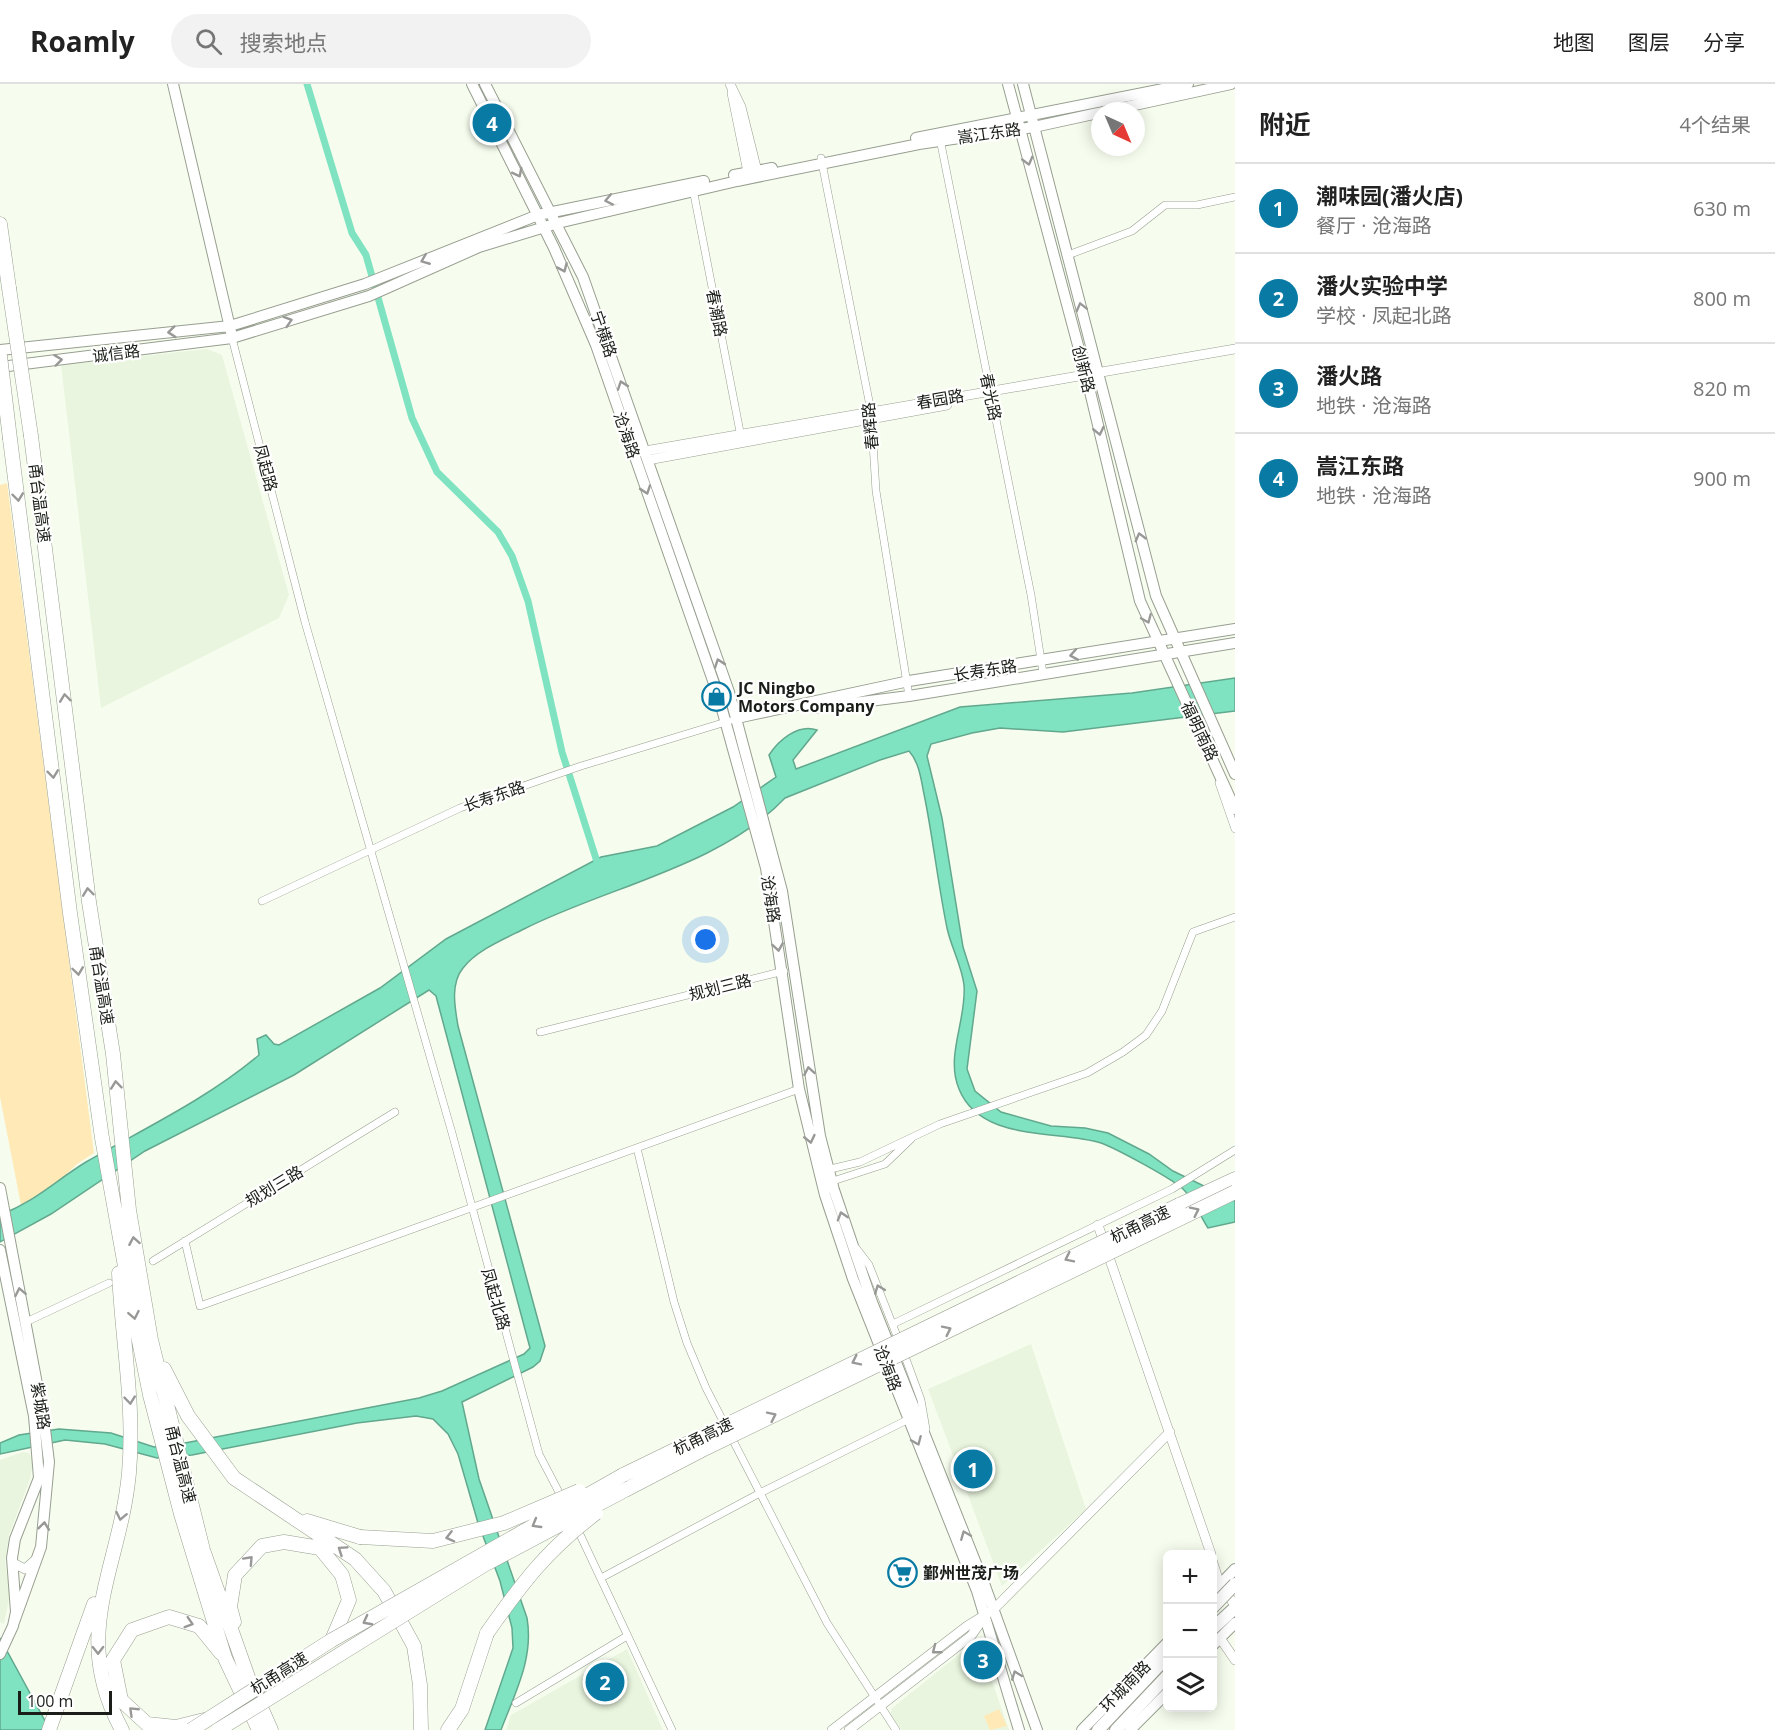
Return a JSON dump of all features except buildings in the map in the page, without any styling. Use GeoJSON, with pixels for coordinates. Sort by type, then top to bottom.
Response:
{"type":"FeatureCollection","features":[{"type":"Feature","properties":{"kind":"highway","name":"甬台温高速"},"geometry":{"type":"LineString","coordinates":[[0,224],[31,436],[89,902],[112,1054],[125,1172],[151,1340],[175,1459],[225,1658],[259,1730]]}},
{"type":"Feature","properties":{"kind":"highway","name":"甬台温高速"},"geometry":{"type":"LineString","coordinates":[[0,356],[70,913],[105,1153],[143,1363],[161,1437],[175,1459],[225,1617],[271,1730]]}},
{"type":"Feature","properties":{"kind":"highway","name":"杭甬高速"},"geometry":{"type":"LineString","coordinates":[[191,1730],[332,1640],[625,1482],[1235,1179]]}},
{"type":"Feature","properties":{"kind":"highway","name":"杭甬高速"},"geometry":{"type":"LineString","coordinates":[[218,1730],[484,1565],[625,1482],[710,1446],[1235,1192]]}},
{"type":"Feature","properties":{"kind":"highway"},"geometry":{"type":"LineString","coordinates":[[116,1216],[131,1431],[130,1459],[129,1475],[98,1621],[98,1662],[109,1707],[122,1730]]}},
{"type":"Feature","properties":{"kind":"highway"},"geometry":{"type":"LineString","coordinates":[[151,1340],[169,1382],[200,1433],[234,1478],[355,1559],[384,1591],[414,1646],[420,1685],[421,1730]]}},
{"type":"Feature","properties":{"kind":"highway"},"geometry":{"type":"LineString","coordinates":[[293,1517],[360,1537],[433,1541],[504,1523],[625,1482]]}},
{"type":"Feature","properties":{"kind":"highway"},"geometry":{"type":"LineString","coordinates":[[455,1730],[487,1633],[528,1574],[563,1538],[625,1482]]}},
{"type":"Feature","properties":{"kind":"highway"},"geometry":{"type":"LineString","coordinates":[[277,1730],[237,1633],[230,1607],[235,1575],[262,1546],[284,1542],[320,1548],[342,1575],[349,1600],[332,1640]]}},
{"type":"Feature","properties":{"kind":"highway"},"geometry":{"type":"LineString","coordinates":[[49,1730],[108,1572]]}},
{"type":"Feature","properties":{"kind":"highway"},"geometry":{"type":"LineString","coordinates":[[1217,1604],[1235,1584]]}},
{"type":"Feature","properties":{"kind":"highway"},"geometry":{"type":"LineString","coordinates":[[1217,1606],[1235,1590]]}},
{"type":"Feature","properties":{"kind":"highway"},"geometry":{"type":"LineString","coordinates":[[1217,1632],[1235,1608]]}},
{"type":"Feature","properties":{"kind":"highway"},"geometry":{"type":"LineString","coordinates":[[206,1720],[176,1727],[147,1724],[121,1700],[113,1660],[132,1630],[169,1617],[199,1626],[225,1658]]}},
{"type":"Feature","properties":{"kind":"highway"},"geometry":{"type":"LineString","coordinates":[[1098,1730],[1165,1658]]}},
{"type":"Feature","properties":{"kind":"highway"},"geometry":{"type":"LineString","coordinates":[[1116,1730],[1163,1679]]}},
{"type":"Feature","properties":{"kind":"highway"},"geometry":{"type":"LineString","coordinates":[[448,1730],[462,1709]]}},
{"type":"Feature","properties":{"kind":"main road","name":"凤起路"},"geometry":{"type":"LineString","coordinates":[[173,84],[232,338]]}},
{"type":"Feature","properties":{"kind":"main road","name":"沧海路"},"geometry":{"type":"LineString","coordinates":[[472,84],[544,227],[596,345],[731,720]]}},
{"type":"Feature","properties":{"kind":"main road"},"geometry":{"type":"LineString","coordinates":[[485,84],[552,211]]}},
{"type":"Feature","properties":{"kind":"main road","name":"创新路"},"geometry":{"type":"LineString","coordinates":[[1008,84],[1086,376],[1140,601],[1162,653]]}},
{"type":"Feature","properties":{"kind":"main road","name":"创新路"},"geometry":{"type":"LineString","coordinates":[[1023,84],[1156,596],[1180,651]]}},
{"type":"Feature","properties":{"kind":"main road","name":"嵩江东路"},"geometry":{"type":"LineString","coordinates":[[1033,121],[1188,84]]}},
{"type":"Feature","properties":{"kind":"main road","name":"嵩江东路"},"geometry":{"type":"LineString","coordinates":[[230,326],[365,284],[552,211],[692,187],[940,137],[1231,84]]}},
{"type":"Feature","properties":{"kind":"main road","name":"嵩江东路"},"geometry":{"type":"LineString","coordinates":[[232,338],[369,296],[479,247],[692,187]]}},
{"type":"Feature","properties":{"kind":"main road","name":"宁横路"},"geometry":{"type":"LineString","coordinates":[[552,211],[594,303],[647,455]]}},
{"type":"Feature","properties":{"kind":"main road","name":"诚信路"},"geometry":{"type":"LineString","coordinates":[[0,350],[230,326]]}},
{"type":"Feature","properties":{"kind":"main road","name":"诚信路"},"geometry":{"type":"LineString","coordinates":[[0,367],[232,338]]}},
{"type":"Feature","properties":{"kind":"main road","name":"沧海路"},"geometry":{"type":"LineString","coordinates":[[647,455],[731,720],[761,826],[799,1089],[824,1171],[838,1238],[907,1420],[977,1591],[989,1613],[1018,1730]]}},
{"type":"Feature","properties":{"kind":"main road","name":"长寿东路"},"geometry":{"type":"LineString","coordinates":[[731,720],[909,681],[1235,629]]}},
{"type":"Feature","properties":{"kind":"main road","name":"长寿东路"},"geometry":{"type":"LineString","coordinates":[[731,720],[909,696],[1162,653],[1235,643]]}},
{"type":"Feature","properties":{"kind":"main road","name":"福明南路"},"geometry":{"type":"LineString","coordinates":[[1180,651],[1235,774]]}},
{"type":"Feature","properties":{"kind":"main road","name":"福明南路"},"geometry":{"type":"LineString","coordinates":[[1162,653],[1213,757],[1235,809]]}},
{"type":"Feature","properties":{"kind":"main road"},"geometry":{"type":"LineString","coordinates":[[761,826],[782,891],[795,964]]}},
{"type":"Feature","properties":{"kind":"main road","name":"沧海路"},"geometry":{"type":"LineString","coordinates":[[795,964],[824,1171]]}},
{"type":"Feature","properties":{"kind":"main road","name":"沧海路"},"geometry":{"type":"LineString","coordinates":[[827,1183],[900,1376],[929,1444],[989,1613],[1037,1730]]}},
{"type":"Feature","properties":{"kind":"main road","name":"紫城路"},"geometry":{"type":"LineString","coordinates":[[0,1188],[26,1322],[49,1462],[41,1547],[14,1624]]}},
{"type":"Feature","properties":{"kind":"main road","name":"紫城路"},"geometry":{"type":"LineString","coordinates":[[1,1261],[34,1416],[39,1466],[37,1489],[15,1539],[14,1624]]}},
{"type":"Feature","properties":{"kind":"main road"},"geometry":{"type":"LineString","coordinates":[[1217,1588],[1235,1569]]}},
{"type":"Feature","properties":{"kind":"main road"},"geometry":{"type":"LineString","coordinates":[[1217,1634],[1235,1623]]}},
{"type":"Feature","properties":{"kind":"main road"},"geometry":{"type":"LineString","coordinates":[[0,1654],[14,1624]]}},
{"type":"Feature","properties":{"kind":"main road","name":"环城南路"},"geometry":{"type":"LineString","coordinates":[[1082,1730],[1163,1646]]}},
{"type":"Feature","properties":{"kind":"main road","name":"环城南路"},"geometry":{"type":"LineString","coordinates":[[1130,1730],[1163,1696]]}},
{"type":"Feature","properties":{"kind":"street"},"geometry":{"type":"LineString","coordinates":[[731,85],[741,107],[753,175]]}},
{"type":"Feature","properties":{"kind":"street","name":"春光路"},"geometry":{"type":"LineString","coordinates":[[940,137],[1043,673]]}},
{"type":"Feature","properties":{"kind":"street","name":"春辉路"},"geometry":{"type":"LineString","coordinates":[[821,161],[871,415],[876,491],[909,681],[909,696]]}},
{"type":"Feature","properties":{"kind":"street","name":"春潮路"},"geometry":{"type":"LineString","coordinates":[[692,187],[741,438]]}},
{"type":"Feature","properties":{"kind":"street"},"geometry":{"type":"LineString","coordinates":[[1068,255],[1132,231],[1165,205],[1197,205],[1235,197]]}},
{"type":"Feature","properties":{"kind":"street","name":"凤起路"},"geometry":{"type":"LineString","coordinates":[[232,338],[305,622],[369,850]]}},
{"type":"Feature","properties":{"kind":"street","name":"春园路"},"geometry":{"type":"LineString","coordinates":[[647,455],[1235,349]]}},
{"type":"Feature","properties":{"kind":"street","name":"春园路"},"geometry":{"type":"LineString","coordinates":[[1098,374],[1235,355]]}},
{"type":"Feature","properties":{"kind":"street","name":"长寿东路"},"geometry":{"type":"LineString","coordinates":[[262,901],[460,808],[581,766],[731,720]]}},
{"type":"Feature","properties":{"kind":"street"},"geometry":{"type":"LineString","coordinates":[[1224,749],[1235,766]]}},
{"type":"Feature","properties":{"kind":"street"},"geometry":{"type":"LineString","coordinates":[[1213,757],[1222,798],[1235,829]]}},
{"type":"Feature","properties":{"kind":"street","name":"凤起北路"},"geometry":{"type":"LineString","coordinates":[[369,850],[452,1133],[539,1454],[601,1578],[672,1730]]}},
{"type":"Feature","properties":{"kind":"street"},"geometry":{"type":"LineString","coordinates":[[824,1171],[879,1154],[918,1133],[1087,1073],[1146,1035],[1162,1011],[1193,932],[1235,917]]}},
{"type":"Feature","properties":{"kind":"street","name":"规划三路"},"geometry":{"type":"LineString","coordinates":[[540,1032],[782,972],[795,964]]}},
{"type":"Feature","properties":{"kind":"street"},"geometry":{"type":"LineString","coordinates":[[185,1241],[200,1306],[799,1089]]}},
{"type":"Feature","properties":{"kind":"street","name":"规划三路"},"geometry":{"type":"LineString","coordinates":[[153,1261],[395,1112]]}},
{"type":"Feature","properties":{"kind":"street"},"geometry":{"type":"LineString","coordinates":[[827,1183],[885,1164],[918,1133]]}},
{"type":"Feature","properties":{"kind":"street"},"geometry":{"type":"LineString","coordinates":[[637,1148],[674,1302],[687,1343],[706,1388],[827,1623],[873,1698],[896,1730]]}},
{"type":"Feature","properties":{"kind":"street"},"geometry":{"type":"LineString","coordinates":[[893,1324],[1172,1189],[1235,1150]]}},
{"type":"Feature","properties":{"kind":"street"},"geometry":{"type":"LineString","coordinates":[[1098,1225],[1210,1550]]}},
{"type":"Feature","properties":{"kind":"street"},"geometry":{"type":"LineString","coordinates":[[849,1240],[869,1265],[893,1324],[921,1400],[929,1444]]}},
{"type":"Feature","properties":{"kind":"street"},"geometry":{"type":"LineString","coordinates":[[26,1322],[109,1283]]}},
{"type":"Feature","properties":{"kind":"street"},"geometry":{"type":"LineString","coordinates":[[601,1578],[759,1493],[907,1420]]}},
{"type":"Feature","properties":{"kind":"street"},"geometry":{"type":"LineString","coordinates":[[849,1730],[971,1636],[989,1613],[1170,1432]]}},
{"type":"Feature","properties":{"kind":"street"},"geometry":{"type":"LineString","coordinates":[[13,1563],[22,1570],[29,1568],[41,1547]]}},
{"type":"Feature","properties":{"kind":"street"},"geometry":{"type":"LineString","coordinates":[[1217,1590],[1235,1608]]}},
{"type":"Feature","properties":{"kind":"street"},"geometry":{"type":"LineString","coordinates":[[832,1730],[967,1626],[989,1613]]}},
{"type":"Feature","properties":{"kind":"street"},"geometry":{"type":"LineString","coordinates":[[516,1703],[627,1636]]}},
{"type":"Feature","properties":{"kind":"street"},"geometry":{"type":"LineString","coordinates":[[1217,1639],[1235,1660]]}},
{"type":"Feature","properties":{"kind":"shaded area"},"geometry":{"type":"Polygon","coordinates":[[[207,349],[222,355],[289,595],[279,618],[101,708],[61,365],[207,349]]]}},
{"type":"Feature","properties":{"kind":"shaded area"},"geometry":{"type":"Polygon","coordinates":[[[7,483],[94,1153],[77,1164],[56,1184],[21,1205],[0,1097],[0,485],[7,483]]]}},
{"type":"Feature","properties":{"kind":"shaded area"},"geometry":{"type":"Polygon","coordinates":[[[1235,678],[1235,711],[1063,732],[1000,728],[931,744],[927,756],[942,818],[963,947],[977,991],[967,1069],[975,1091],[1001,1112],[1051,1126],[1085,1128],[1108,1133],[1149,1154],[1173,1171],[1235,1201],[1235,1222],[1208,1228],[1191,1199],[1178,1185],[1108,1146],[1083,1139],[1021,1131],[1002,1126],[984,1118],[969,1106],[959,1089],[954,1064],[963,1011],[963,978],[947,928],[921,777],[909,751],[880,760],[785,798],[759,821],[729,841],[662,873],[556,914],[524,929],[483,950],[463,968],[456,981],[455,989],[458,1026],[545,1346],[540,1361],[533,1367],[462,1402],[479,1479],[527,1618],[526,1661],[501,1730],[485,1730],[513,1648],[512,1628],[500,1581],[478,1523],[458,1454],[448,1434],[433,1419],[416,1416],[357,1423],[192,1455],[157,1458],[105,1444],[65,1440],[0,1454],[0,1443],[19,1435],[59,1429],[111,1433],[154,1447],[419,1398],[442,1391],[524,1354],[530,1348],[436,996],[429,990],[294,1075],[145,1151],[51,1214],[0,1242],[0,1215],[24,1203],[86,1162],[218,1086],[259,1055],[257,1039],[266,1035],[274,1044],[279,1045],[380,988],[446,939],[601,857],[657,846],[733,807],[776,777],[769,755],[783,739],[796,731],[810,728],[817,730],[793,760],[796,769],[960,707],[1132,693],[1235,678]]]}},
{"type":"Feature","properties":{"kind":"shaded area"},"geometry":{"type":"Polygon","coordinates":[[[1031,1344],[1086,1509],[1002,1586],[928,1389],[1031,1344]]]}},
{"type":"Feature","properties":{"kind":"shaded area"},"geometry":{"type":"Polygon","coordinates":[[[23,1452],[29,1453],[33,1462],[30,1479],[9,1535],[5,1562],[10,1594],[4,1624],[0,1622],[0,1460],[23,1452]]]}},
{"type":"Feature","properties":{"kind":"shaded area"},"geometry":{"type":"Polygon","coordinates":[[[0,1638],[50,1730],[0,1730],[0,1638]]]}},
{"type":"Feature","properties":{"kind":"shaded area"},"geometry":{"type":"Polygon","coordinates":[[[967,1648],[977,1649],[983,1655],[1009,1730],[902,1730],[891,1716],[891,1709],[967,1648]]]}},
{"type":"Feature","properties":{"kind":"shaded area"},"geometry":{"type":"Polygon","coordinates":[[[627,1649],[663,1730],[506,1730],[511,1715],[627,1649]]]}},
{"type":"Feature","properties":{"kind":"shaded area"},"geometry":{"type":"Polygon","coordinates":[[[999,1709],[1007,1726],[990,1730],[984,1716],[999,1709]]]}},
{"type":"Feature","properties":{"kind":"waterway"},"geometry":{"type":"LineString","coordinates":[[307,84],[352,233],[366,255],[412,418],[437,472],[498,532],[512,556],[528,601],[562,752],[599,868]]}},
{"type":"Feature","properties":{"kind":"place","name":"嵩江东路"},"geometry":{"type":"Point","coordinates":[492,123]}},
{"type":"Feature","properties":{"kind":"place","name":"JC Ningbo Motors Company"},"geometry":{"type":"Point","coordinates":[717,697]}},
{"type":"Feature","properties":{"kind":"place","name":"潮味园(潘火店)"},"geometry":{"type":"Point","coordinates":[973,1469]}},
{"type":"Feature","properties":{"kind":"place","name":"鄞州世茂广场"},"geometry":{"type":"Point","coordinates":[902,1573]}},
{"type":"Feature","properties":{"kind":"place","name":"潘火路"},"geometry":{"type":"Point","coordinates":[983,1660]}},
{"type":"Feature","properties":{"kind":"place","name":"潘火实验中学"},"geometry":{"type":"Point","coordinates":[605,1682]}}]}
